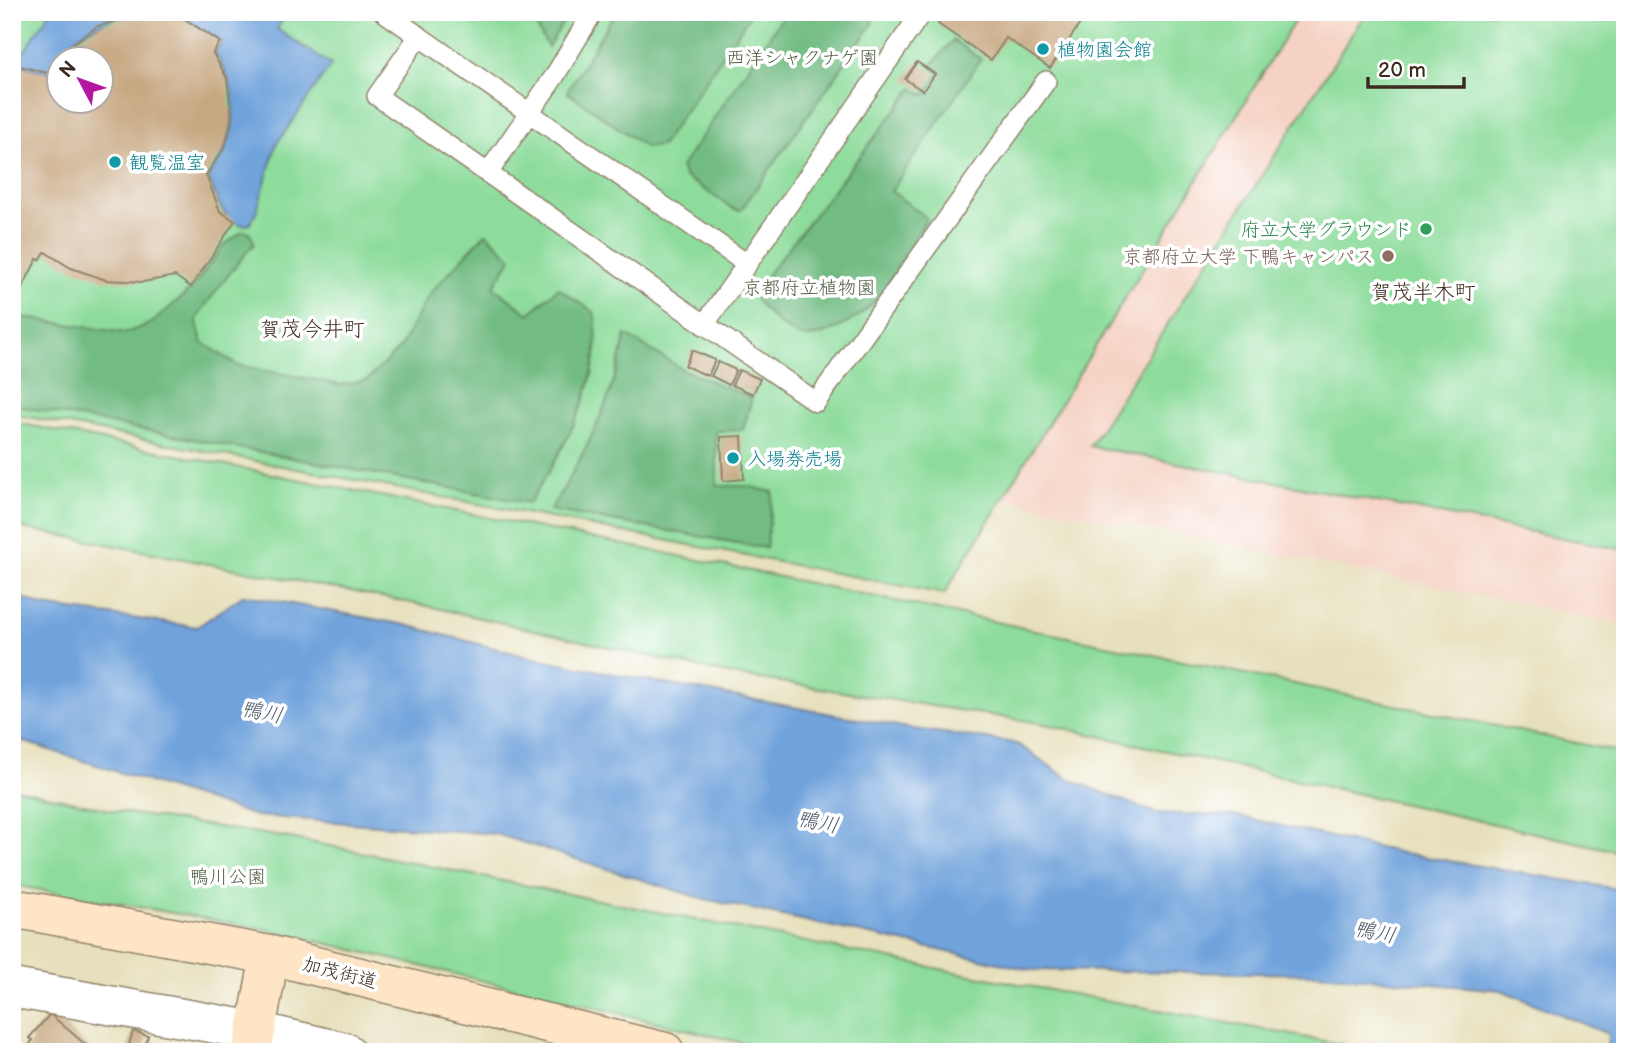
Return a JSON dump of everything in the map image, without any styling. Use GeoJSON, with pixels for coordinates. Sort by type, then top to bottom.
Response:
{"type":"FeatureCollection","features":[{"type":"Feature","properties":{"kind":"street","name":"加茂街道"},"geometry":{"type":"LineString","coordinates":[[12,908],[270,955],[665,1052]]}},
{"type":"Feature","properties":{"kind":"street"},"geometry":{"type":"LineString","coordinates":[[254,1042],[270,955]]}},
{"type":"Feature","properties":{"kind":"street"},"geometry":{"type":"LineString","coordinates":[[18,996],[254,1042],[345,1052]]}},
{"type":"Feature","properties":{"kind":"lane"},"geometry":{"type":"LineString","coordinates":[[384,12],[747,264]]}},
{"type":"Feature","properties":{"kind":"lane"},"geometry":{"type":"LineString","coordinates":[[488,173],[554,77],[593,12]]}},
{"type":"Feature","properties":{"kind":"lane"},"geometry":{"type":"LineString","coordinates":[[704,325],[922,12]]}},
{"type":"Feature","properties":{"kind":"lane"},"geometry":{"type":"LineString","coordinates":[[419,36],[377,96],[816,402],[1046,81]]}},
{"type":"Feature","properties":{"kind":"shaded area","name":"府立大学グラウンド"},"geometry":{"type":"Polygon","coordinates":[[[1300,12],[1625,12],[1625,625],[1002,499],[1300,12]]]}},
{"type":"Feature","properties":{"kind":"green space","name":"京都府立植物園"},"geometry":{"type":"Polygon","coordinates":[[[12,12],[1300,12],[944,594],[12,414],[12,12]]]}},
{"type":"Feature","properties":{"kind":"green space"},"geometry":{"type":"Polygon","coordinates":[[[528,12],[569,12],[548,47],[528,12]]]}},
{"type":"Feature","properties":{"kind":"green space","name":"西洋シャクナゲ園"},"geometry":{"type":"Polygon","coordinates":[[[615,12],[752,12],[662,145],[647,148],[567,92],[615,12]]]}},
{"type":"Feature","properties":{"kind":"green space","name":"西洋シャクナゲ園"},"geometry":{"type":"Polygon","coordinates":[[[786,12],[869,12],[873,23],[741,210],[735,210],[684,176],[681,167],[786,12]]]}},
{"type":"Feature","properties":{"kind":"green space","name":"府立大学グラウンド"},"geometry":{"type":"Polygon","coordinates":[[[1366,12],[1625,12],[1625,550],[1090,446],[1366,12]]]}},
{"type":"Feature","properties":{"kind":"green space"},"geometry":{"type":"Polygon","coordinates":[[[953,40],[981,59],[891,191],[927,218],[887,284],[866,310],[849,322],[818,336],[800,336],[788,330],[755,299],[757,288],[913,88],[925,95],[939,73],[930,67],[953,40]]]}},
{"type":"Feature","properties":{"kind":"green space"},"geometry":{"type":"Polygon","coordinates":[[[243,231],[250,233],[254,244],[213,295],[197,320],[202,342],[237,365],[341,385],[367,380],[400,348],[430,293],[486,233],[512,258],[493,287],[529,314],[558,288],[594,312],[597,336],[588,387],[568,437],[529,503],[12,405],[12,316],[126,333],[152,323],[191,289],[224,245],[243,231]]]}},
{"type":"Feature","properties":{"kind":"green space"},"geometry":{"type":"Polygon","coordinates":[[[626,335],[684,370],[752,398],[743,430],[716,431],[717,486],[746,486],[773,492],[766,548],[550,510],[596,426],[614,382],[626,335]]]}},
{"type":"Feature","properties":{"kind":"green space"},"geometry":{"type":"Polygon","coordinates":[[[12,422],[660,552],[1625,753],[1625,853],[1040,723],[728,674],[427,606],[12,526],[12,422]]]}},
{"type":"Feature","properties":{"kind":"green space","name":"鴨川公園"},"geometry":{"type":"Polygon","coordinates":[[[12,788],[115,811],[290,838],[960,973],[1383,1052],[781,1052],[270,930],[12,885],[12,788]]]}},
{"type":"Feature","properties":{"kind":"water"},"geometry":{"type":"Polygon","coordinates":[[[50,12],[163,12],[159,18],[126,16],[110,20],[95,26],[69,46],[46,46],[46,72],[16,64],[50,12]]]}},
{"type":"Feature","properties":{"kind":"water"},"geometry":{"type":"Polygon","coordinates":[[[176,12],[270,12],[282,21],[277,29],[331,65],[276,145],[256,213],[249,225],[233,221],[226,215],[208,176],[226,147],[233,115],[230,83],[214,53],[222,42],[176,12]]]}},
{"type":"Feature","properties":{"kind":"water","name":"鴨川"},"geometry":{"type":"Polygon","coordinates":[[[12,594],[44,606],[197,627],[244,595],[406,625],[521,655],[634,678],[914,729],[1009,742],[1019,745],[1069,779],[1155,813],[1237,816],[1402,853],[1625,890],[1625,1052],[1607,1052],[1608,1034],[1501,990],[1318,974],[1031,970],[700,898],[496,834],[256,816],[12,738],[12,594]]]}},
{"type":"Feature","properties":{"kind":"building","name":"観覧温室"},"geometry":{"type":"Polygon","coordinates":[[[164,12],[174,12],[220,42],[213,53],[227,78],[232,120],[225,147],[206,175],[220,211],[235,221],[191,287],[175,276],[143,282],[106,280],[71,268],[45,252],[40,260],[37,259],[12,308],[12,64],[46,73],[46,116],[116,116],[116,46],[70,46],[98,26],[126,18],[160,19],[164,12]]]}},
{"type":"Feature","properties":{"kind":"building","name":"植物園会館"},"geometry":{"type":"Polygon","coordinates":[[[947,12],[1088,12],[1050,68],[1006,38],[991,60],[938,24],[947,12]]]}},
{"type":"Feature","properties":{"kind":"building"},"geometry":{"type":"Polygon","coordinates":[[[917,62],[935,74],[923,91],[905,79],[917,62]]]}},
{"type":"Feature","properties":{"kind":"building"},"geometry":{"type":"Polygon","coordinates":[[[692,350],[715,360],[708,376],[685,366],[692,350]]]}},
{"type":"Feature","properties":{"kind":"building"},"geometry":{"type":"Polygon","coordinates":[[[718,362],[736,370],[729,385],[711,376],[718,362]]]}},
{"type":"Feature","properties":{"kind":"building"},"geometry":{"type":"Polygon","coordinates":[[[739,370],[760,379],[753,394],[732,385],[739,370]]]}},
{"type":"Feature","properties":{"kind":"building","name":"入場券売場"},"geometry":{"type":"Polygon","coordinates":[[[742,436],[744,479],[723,481],[721,437],[742,436]]]}},
{"type":"Feature","properties":{"kind":"building"},"geometry":{"type":"Polygon","coordinates":[[[50,1014],[94,1052],[23,1052],[33,1040],[29,1038],[50,1014]]]}},
{"type":"Feature","properties":{"kind":"building"},"geometry":{"type":"Polygon","coordinates":[[[133,1031],[148,1036],[143,1052],[127,1052],[133,1031]]]}},
{"type":"Feature","properties":{"kind":"place","name":"植物園会館"},"geometry":{"type":"Point","coordinates":[1043,49]}},
{"type":"Feature","properties":{"kind":"place","name":"観覧温室"},"geometry":{"type":"Point","coordinates":[115,162]}},
{"type":"Feature","properties":{"kind":"place","name":"府立大学グラウンド"},"geometry":{"type":"Point","coordinates":[1426,229]}},
{"type":"Feature","properties":{"kind":"place","name":"京都府立大学 下鴨キャンパス"},"geometry":{"type":"Point","coordinates":[1388,256]}},
{"type":"Feature","properties":{"kind":"place","name":"入場券売場"},"geometry":{"type":"Point","coordinates":[733,458]}},
{"type":"Feature","properties":{"kind":"district","name":"賀茂半木町"},"geometry":{"type":"Point","coordinates":[1423,292]}},
{"type":"Feature","properties":{"kind":"district","name":"賀茂今井町"},"geometry":{"type":"Point","coordinates":[312,329]}}]}
